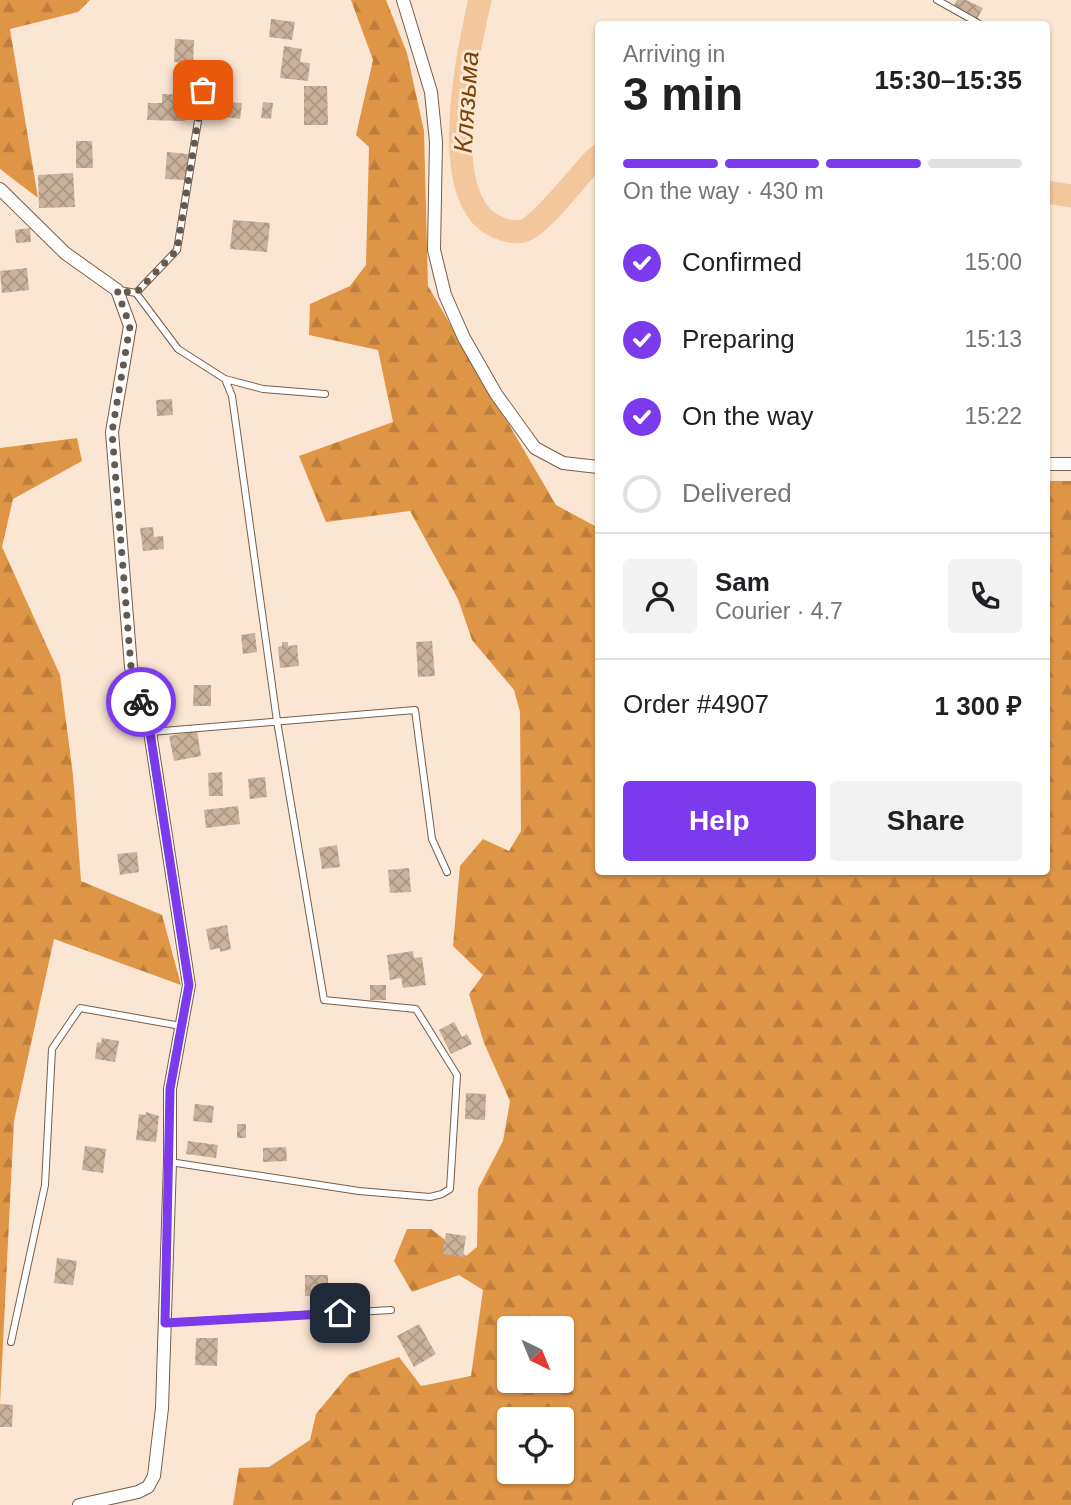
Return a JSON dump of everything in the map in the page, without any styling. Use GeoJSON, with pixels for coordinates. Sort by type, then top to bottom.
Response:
{"type":"FeatureCollection","features":[{"type":"Feature","properties":{"kind":"street"},"geometry":{"type":"LineString","coordinates":[[403,0],[431,92],[436,142],[434,250],[445,295],[464,338],[496,394],[535,448],[563,463],[595,467]]}},
{"type":"Feature","properties":{"kind":"street"},"geometry":{"type":"LineString","coordinates":[[0,189],[65,253],[117,290],[130,326],[112,432],[131,667],[150,732],[189,985],[170,1089],[162,1408],[154,1476],[148,1487],[138,1492],[79,1505]]}},
{"type":"Feature","properties":{"kind":"street"},"geometry":{"type":"LineString","coordinates":[[1050,464],[1071,464]]}},
{"type":"Feature","properties":{"kind":"lane"},"geometry":{"type":"LineString","coordinates":[[937,0],[974,21]]}},
{"type":"Feature","properties":{"kind":"lane"},"geometry":{"type":"LineString","coordinates":[[136,293],[177,250],[203,90]]}},
{"type":"Feature","properties":{"kind":"lane"},"geometry":{"type":"LineString","coordinates":[[117,290],[136,293],[178,349],[225,379],[263,389],[325,394]]}},
{"type":"Feature","properties":{"kind":"lane"},"geometry":{"type":"LineString","coordinates":[[170,1162],[359,1191],[430,1197],[450,1189],[457,1075],[416,1009],[324,1000],[278,721],[232,396],[225,379]]}},
{"type":"Feature","properties":{"kind":"lane"},"geometry":{"type":"LineString","coordinates":[[150,732],[415,710],[432,839],[447,872]]}},
{"type":"Feature","properties":{"kind":"lane"},"geometry":{"type":"LineString","coordinates":[[11,1342],[45,1185],[52,1049],[80,1008],[181,1026]]}},
{"type":"Feature","properties":{"kind":"lane"},"geometry":{"type":"LineString","coordinates":[[165,1323],[391,1311]]}},
{"type":"Feature","properties":{"kind":"green space"},"geometry":{"type":"Polygon","coordinates":[[[0,0],[90,0],[78,12],[10,29],[38,198],[0,169],[0,0]]]}},
{"type":"Feature","properties":{"kind":"green space"},"geometry":{"type":"Polygon","coordinates":[[[351,0],[386,0],[407,53],[424,131],[428,286],[556,505],[595,526],[595,875],[1050,875],[1050,481],[1071,481],[1071,1505],[233,1505],[239,1468],[269,1467],[310,1440],[316,1414],[349,1374],[399,1357],[421,1386],[471,1376],[483,1290],[459,1275],[412,1292],[394,1261],[407,1229],[431,1229],[466,1256],[477,1247],[478,1189],[503,1141],[510,1101],[484,1043],[469,994],[483,975],[453,946],[460,866],[483,839],[509,851],[521,831],[520,712],[514,690],[472,640],[458,599],[410,511],[326,522],[299,456],[393,422],[378,350],[309,335],[310,304],[350,286],[366,265],[369,147],[356,135],[373,60],[351,0]]]}},
{"type":"Feature","properties":{"kind":"green space"},"geometry":{"type":"Polygon","coordinates":[[[77,438],[82,461],[13,499],[2,547],[60,675],[73,775],[81,881],[162,915],[181,985],[54,939],[14,1121],[0,1404],[0,448],[77,438]]]}},
{"type":"Feature","properties":{"kind":"building"},"geometry":{"type":"Polygon","coordinates":[[[957,0],[966,0],[983,8],[977,19],[953,7],[957,0]]]}},
{"type":"Feature","properties":{"kind":"building"},"geometry":{"type":"Polygon","coordinates":[[[271,19],[295,22],[292,40],[269,37],[271,19]]]}},
{"type":"Feature","properties":{"kind":"building"},"geometry":{"type":"Polygon","coordinates":[[[175,39],[194,40],[193,63],[174,62],[175,39]]]}},
{"type":"Feature","properties":{"kind":"building"},"geometry":{"type":"Polygon","coordinates":[[[284,46],[302,49],[300,62],[310,63],[308,81],[280,78],[284,46]]]}},
{"type":"Feature","properties":{"kind":"building"},"geometry":{"type":"Polygon","coordinates":[[[304,86],[327,86],[328,125],[304,125],[304,86]]]}},
{"type":"Feature","properties":{"kind":"building"},"geometry":{"type":"Polygon","coordinates":[[[162,94],[186,95],[185,121],[147,120],[148,103],[162,103],[162,94]]]}},
{"type":"Feature","properties":{"kind":"building"},"geometry":{"type":"Polygon","coordinates":[[[228,102],[242,103],[240,119],[227,117],[228,102]]]}},
{"type":"Feature","properties":{"kind":"building"},"geometry":{"type":"Polygon","coordinates":[[[263,102],[273,103],[271,119],[261,118],[263,102]]]}},
{"type":"Feature","properties":{"kind":"building"},"geometry":{"type":"Polygon","coordinates":[[[76,141],[92,141],[93,168],[76,168],[76,141]]]}},
{"type":"Feature","properties":{"kind":"building"},"geometry":{"type":"Polygon","coordinates":[[[167,152],[188,154],[186,180],[165,179],[167,152]]]}},
{"type":"Feature","properties":{"kind":"building"},"geometry":{"type":"Polygon","coordinates":[[[73,173],[75,207],[39,208],[38,175],[73,173]]]}},
{"type":"Feature","properties":{"kind":"building"},"geometry":{"type":"Polygon","coordinates":[[[233,220],[270,223],[267,252],[230,249],[233,220]]]}},
{"type":"Feature","properties":{"kind":"building"},"geometry":{"type":"Polygon","coordinates":[[[30,228],[31,242],[16,243],[15,230],[30,228]]]}},
{"type":"Feature","properties":{"kind":"building"},"geometry":{"type":"Polygon","coordinates":[[[27,268],[29,290],[2,293],[0,271],[27,268]]]}},
{"type":"Feature","properties":{"kind":"building"},"geometry":{"type":"Polygon","coordinates":[[[172,399],[173,415],[157,416],[156,400],[172,399]]]}},
{"type":"Feature","properties":{"kind":"building"},"geometry":{"type":"Polygon","coordinates":[[[153,527],[154,537],[163,536],[164,549],[143,551],[140,528],[153,527]]]}},
{"type":"Feature","properties":{"kind":"building"},"geometry":{"type":"Polygon","coordinates":[[[255,633],[257,652],[243,654],[241,635],[255,633]]]}},
{"type":"Feature","properties":{"kind":"building"},"geometry":{"type":"Polygon","coordinates":[[[432,641],[435,676],[418,677],[416,642],[432,641]]]}},
{"type":"Feature","properties":{"kind":"building"},"geometry":{"type":"Polygon","coordinates":[[[282,642],[288,642],[288,646],[297,645],[299,666],[280,668],[278,647],[282,646],[282,642]]]}},
{"type":"Feature","properties":{"kind":"building"},"geometry":{"type":"Polygon","coordinates":[[[194,685],[211,685],[211,706],[193,706],[194,685]]]}},
{"type":"Feature","properties":{"kind":"building"},"geometry":{"type":"Polygon","coordinates":[[[197,731],[201,756],[174,761],[169,736],[197,731]]]}},
{"type":"Feature","properties":{"kind":"building"},"geometry":{"type":"Polygon","coordinates":[[[222,772],[223,796],[209,796],[208,773],[222,772]]]}},
{"type":"Feature","properties":{"kind":"building"},"geometry":{"type":"Polygon","coordinates":[[[265,777],[267,797],[250,799],[248,779],[265,777]]]}},
{"type":"Feature","properties":{"kind":"building"},"geometry":{"type":"Polygon","coordinates":[[[238,806],[240,824],[206,828],[204,810],[238,806]]]}},
{"type":"Feature","properties":{"kind":"building"},"geometry":{"type":"Polygon","coordinates":[[[337,845],[340,867],[322,869],[319,848],[337,845]]]}},
{"type":"Feature","properties":{"kind":"building"},"geometry":{"type":"Polygon","coordinates":[[[137,852],[139,872],[120,875],[117,854],[137,852]]]}},
{"type":"Feature","properties":{"kind":"building"},"geometry":{"type":"Polygon","coordinates":[[[409,868],[411,892],[390,893],[388,870],[409,868]]]}},
{"type":"Feature","properties":{"kind":"building"},"geometry":{"type":"Polygon","coordinates":[[[227,925],[231,949],[220,952],[220,948],[210,950],[206,929],[227,925]]]}},
{"type":"Feature","properties":{"kind":"building"},"geometry":{"type":"Polygon","coordinates":[[[413,951],[414,958],[422,957],[426,985],[403,988],[401,978],[390,980],[387,955],[413,951]]]}},
{"type":"Feature","properties":{"kind":"building"},"geometry":{"type":"Polygon","coordinates":[[[370,985],[386,985],[386,1000],[370,1000],[370,985]]]}},
{"type":"Feature","properties":{"kind":"building"},"geometry":{"type":"Polygon","coordinates":[[[454,1022],[462,1037],[467,1034],[472,1044],[451,1054],[439,1030],[454,1022]]]}},
{"type":"Feature","properties":{"kind":"building"},"geometry":{"type":"Polygon","coordinates":[[[102,1038],[119,1041],[115,1062],[95,1059],[97,1042],[101,1043],[102,1038]]]}},
{"type":"Feature","properties":{"kind":"building"},"geometry":{"type":"Polygon","coordinates":[[[466,1093],[486,1094],[485,1120],[465,1119],[466,1093]]]}},
{"type":"Feature","properties":{"kind":"building"},"geometry":{"type":"Polygon","coordinates":[[[195,1104],[214,1106],[212,1123],[193,1121],[195,1104]]]}},
{"type":"Feature","properties":{"kind":"building"},"geometry":{"type":"Polygon","coordinates":[[[146,1112],[159,1116],[156,1142],[136,1140],[139,1114],[146,1115],[146,1112]]]}},
{"type":"Feature","properties":{"kind":"building"},"geometry":{"type":"Polygon","coordinates":[[[237,1124],[246,1124],[246,1138],[237,1138],[237,1124]]]}},
{"type":"Feature","properties":{"kind":"building"},"geometry":{"type":"Polygon","coordinates":[[[188,1141],[218,1145],[216,1158],[186,1154],[188,1141]]]}},
{"type":"Feature","properties":{"kind":"building"},"geometry":{"type":"Polygon","coordinates":[[[85,1146],[106,1149],[103,1173],[82,1170],[85,1146]]]}},
{"type":"Feature","properties":{"kind":"building"},"geometry":{"type":"Polygon","coordinates":[[[286,1147],[287,1161],[263,1162],[263,1148],[286,1147]]]}},
{"type":"Feature","properties":{"kind":"building"},"geometry":{"type":"Polygon","coordinates":[[[446,1233],[466,1236],[463,1257],[442,1254],[446,1233]]]}},
{"type":"Feature","properties":{"kind":"building"},"geometry":{"type":"Polygon","coordinates":[[[57,1258],[77,1261],[73,1285],[54,1283],[57,1258]]]}},
{"type":"Feature","properties":{"kind":"building"},"geometry":{"type":"Polygon","coordinates":[[[305,1275],[328,1275],[328,1296],[305,1296],[305,1275]]]}},
{"type":"Feature","properties":{"kind":"building"},"geometry":{"type":"Polygon","coordinates":[[[419,1324],[436,1354],[414,1367],[397,1336],[419,1324]]]}},
{"type":"Feature","properties":{"kind":"building"},"geometry":{"type":"Polygon","coordinates":[[[196,1338],[218,1338],[217,1366],[195,1365],[196,1338]]]}},
{"type":"Feature","properties":{"kind":"building"},"geometry":{"type":"Polygon","coordinates":[[[0,1404],[13,1405],[12,1427],[0,1427],[0,1404]]]}},
{"type":"Feature","properties":{"kind":"waterway","name":"Клязьма"},"geometry":{"type":"LineString","coordinates":[[480,0],[469,51],[461,116],[464,179],[473,204],[488,222],[509,231],[523,231],[541,219],[595,159]]}},
{"type":"Feature","properties":{"kind":"waterway","name":"Клязьма"},"geometry":{"type":"LineString","coordinates":[[1050,193],[1071,196]]}},
{"type":"Feature","properties":{"kind":"way so far"},"geometry":{"type":"LineString","coordinates":[[141,702],[131,667],[112,432],[130,326],[117,290],[136,293],[177,250],[203,90]]}},
{"type":"Feature","properties":{"kind":"route"},"geometry":{"type":"LineString","coordinates":[[141,702],[150,732],[189,985],[170,1089],[165,1323],[340,1313]]}}]}
